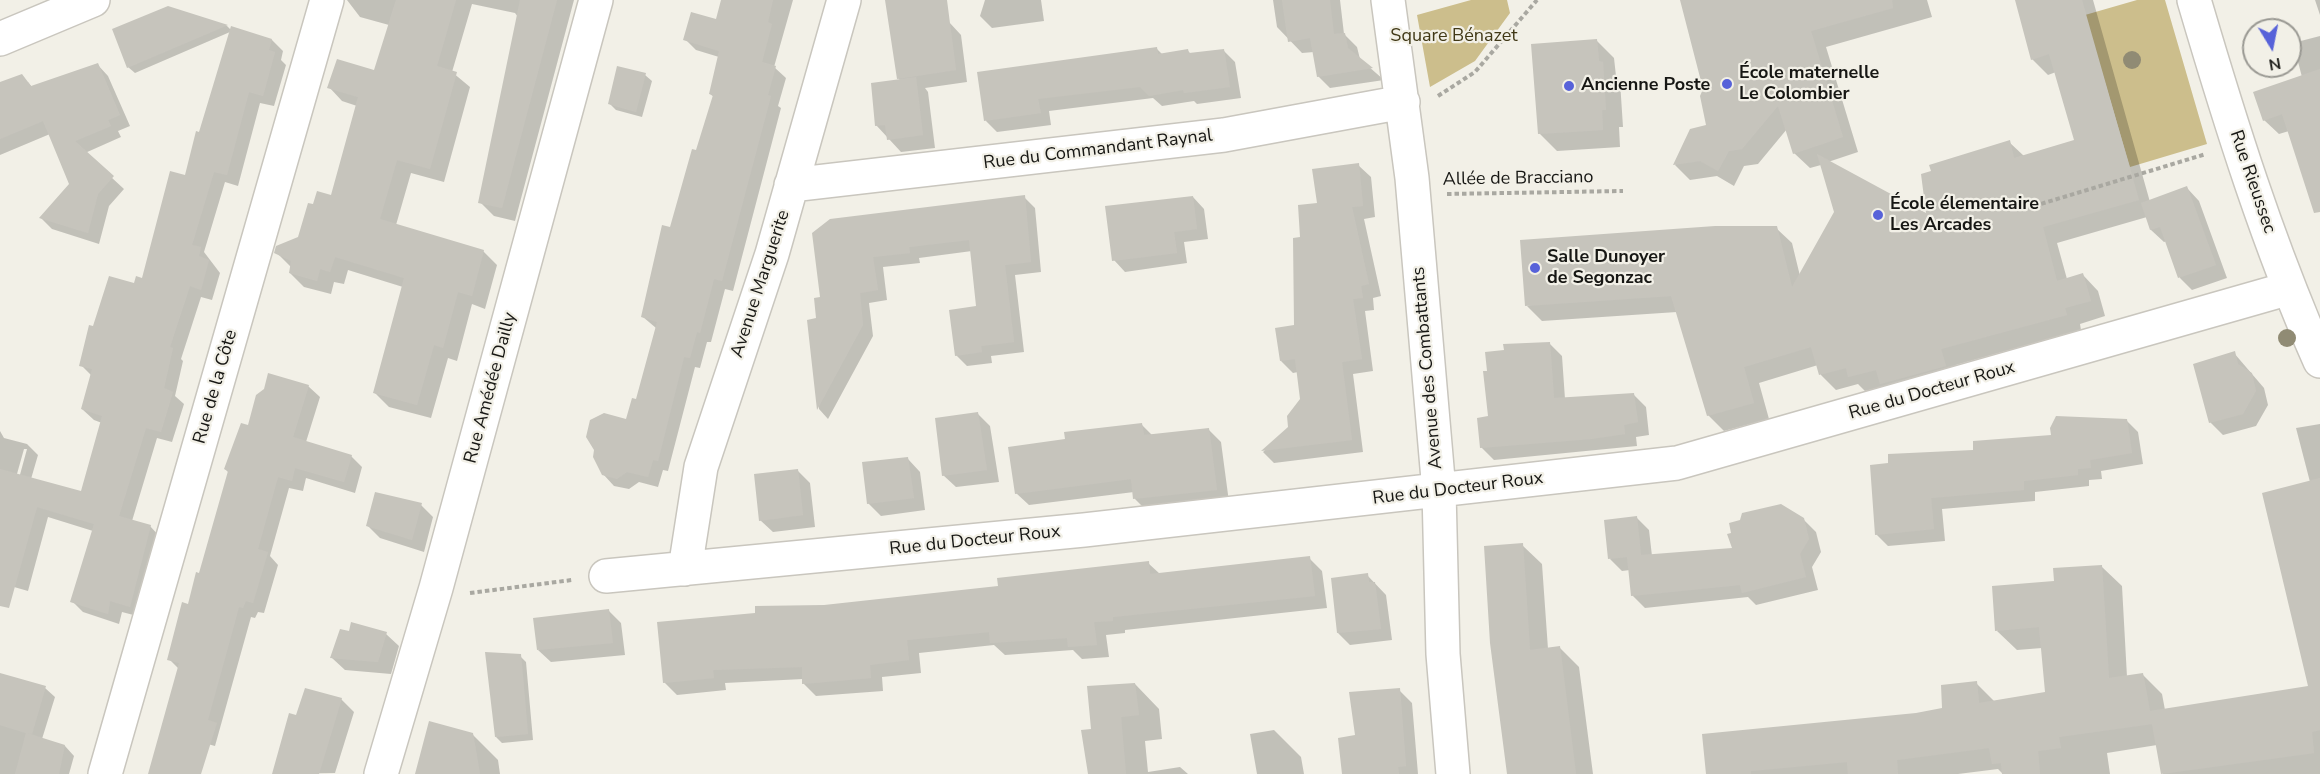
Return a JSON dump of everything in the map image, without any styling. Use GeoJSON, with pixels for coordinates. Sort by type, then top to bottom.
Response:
{"type":"FeatureCollection","features":[{"type":"Feature","properties":{"kind":"street"},"geometry":{"type":"LineString","coordinates":[[0,39],[93,0]]}},
{"type":"Feature","properties":{"kind":"street","name":"Rue de la Côte"},"geometry":{"type":"LineString","coordinates":[[105,774],[327,0]]}},
{"type":"Feature","properties":{"kind":"street","name":"Rue Amédée Dailly"},"geometry":{"type":"LineString","coordinates":[[381,774],[433,598],[596,0]]}},
{"type":"Feature","properties":{"kind":"street","name":"Avenue Marguerite"},"geometry":{"type":"LineString","coordinates":[[685,568],[701,467],[772,254],[844,0]]}},
{"type":"Feature","properties":{"kind":"street","name":"Avenue des Combattants"},"geometry":{"type":"LineString","coordinates":[[1388,0],[1414,195],[1439,491],[1443,654],[1453,774]]}},
{"type":"Feature","properties":{"kind":"street","name":"Rue Rieussec"},"geometry":{"type":"LineString","coordinates":[[2194,0],[2238,144],[2288,287],[2320,361]]}},
{"type":"Feature","properties":{"kind":"street","name":"Rue du Commandant Raynal"},"geometry":{"type":"LineString","coordinates":[[791,186],[1224,135],[1403,100]]}},
{"type":"Feature","properties":{"kind":"street","name":"Rue du Docteur Roux"},"geometry":{"type":"LineString","coordinates":[[606,576],[1084,530],[1677,464],[2288,287]]}},
{"type":"Feature","properties":{"kind":"path"},"geometry":{"type":"LineString","coordinates":[[1403,100],[1442,96],[1475,72],[1537,0]]}},
{"type":"Feature","properties":{"kind":"path"},"geometry":{"type":"LineString","coordinates":[[2034,206],[2238,144]]}},
{"type":"Feature","properties":{"kind":"path","name":"Allée de Bracciano"},"geometry":{"type":"LineString","coordinates":[[1414,195],[1623,190]]}},
{"type":"Feature","properties":{"kind":"path"},"geometry":{"type":"LineString","coordinates":[[433,598],[606,576]]}},
{"type":"Feature","properties":{"kind":"green space","name":"Square Bénazet"},"geometry":{"type":"Polygon","coordinates":[[[1471,0],[1507,0],[1510,13],[1475,61],[1430,87],[1417,15],[1471,0]]]}},
{"type":"Feature","properties":{"kind":"green space"},"geometry":{"type":"Polygon","coordinates":[[[2137,0],[2165,0],[2207,144],[2130,167],[2085,15],[2137,0]]]}},
{"type":"Feature","properties":{"kind":"building"},"geometry":{"type":"Polygon","coordinates":[[[396,0],[456,0],[437,66],[457,72],[430,169],[397,160],[380,219],[484,250],[472,296],[458,292],[443,348],[434,345],[417,405],[373,393],[404,278],[335,257],[330,272],[320,269],[317,281],[289,273],[291,261],[274,253],[276,246],[298,237],[308,203],[313,204],[317,191],[331,195],[358,97],[327,88],[337,59],[374,70],[396,0]]]}},
{"type":"Feature","properties":{"kind":"building"},"geometry":{"type":"Polygon","coordinates":[[[520,0],[557,0],[502,208],[478,203],[520,0]]]}},
{"type":"Feature","properties":{"kind":"building"},"geometry":{"type":"Polygon","coordinates":[[[721,0],[773,0],[768,22],[772,24],[762,62],[776,66],[768,95],[771,96],[722,281],[714,279],[700,333],[697,332],[690,358],[684,357],[658,461],[653,460],[648,477],[627,472],[617,479],[602,475],[593,457],[594,450],[586,437],[590,420],[604,413],[626,419],[632,398],[636,399],[657,322],[641,317],[662,225],[670,227],[692,149],[696,150],[713,95],[709,94],[719,51],[683,40],[691,12],[716,19],[721,0]]]}},
{"type":"Feature","properties":{"kind":"building"},"geometry":{"type":"Polygon","coordinates":[[[885,0],[947,0],[956,70],[897,79],[885,0]]]}},
{"type":"Feature","properties":{"kind":"building"},"geometry":{"type":"Polygon","coordinates":[[[1282,0],[1330,0],[1334,34],[1345,33],[1348,48],[1373,68],[1317,77],[1310,38],[1288,42],[1282,0]]]}},
{"type":"Feature","properties":{"kind":"building"},"geometry":{"type":"Polygon","coordinates":[[[1680,0],[1892,0],[1893,8],[1811,31],[1843,137],[1793,154],[1778,106],[1742,149],[1729,151],[1718,171],[1700,161],[1673,165],[1690,129],[1706,125],[1700,96],[1703,89],[1680,0]]]}},
{"type":"Feature","properties":{"kind":"building"},"geometry":{"type":"Polygon","coordinates":[[[2015,0],[2082,0],[2139,200],[2043,227],[2057,281],[2083,273],[2091,301],[2065,308],[2067,315],[1941,349],[1946,366],[1880,384],[1876,370],[1848,377],[1846,368],[1819,375],[1811,347],[1744,367],[1754,403],[1707,416],[1671,296],[1525,306],[1520,240],[1715,226],[1777,226],[1792,287],[1834,212],[1817,154],[1926,213],[1921,174],[1931,171],[1929,165],[2010,140],[2014,158],[2074,140],[2049,54],[2031,60],[2015,0]]]}},
{"type":"Feature","properties":{"kind":"building"},"geometry":{"type":"Polygon","coordinates":[[[168,6],[228,25],[127,68],[112,29],[168,6]]]}},
{"type":"Feature","properties":{"kind":"building"},"geometry":{"type":"Polygon","coordinates":[[[231,26],[272,39],[269,50],[275,52],[263,96],[249,92],[227,175],[214,172],[192,245],[201,247],[199,256],[209,260],[201,290],[190,286],[170,347],[173,348],[164,388],[173,392],[161,432],[146,428],[119,516],[151,525],[130,607],[110,601],[108,614],[70,602],[94,524],[37,507],[9,608],[0,606],[0,469],[81,491],[102,416],[81,409],[92,369],[79,366],[89,325],[93,326],[109,276],[134,283],[136,276],[142,278],[170,171],[185,175],[196,131],[199,132],[231,26]]]}},
{"type":"Feature","properties":{"kind":"building","name":"Ancienne Poste"},"geometry":{"type":"Polygon","coordinates":[[[1597,39],[1599,61],[1603,62],[1606,110],[1602,110],[1603,130],[1538,134],[1531,44],[1597,39]]]}},
{"type":"Feature","properties":{"kind":"building"},"geometry":{"type":"Polygon","coordinates":[[[1157,47],[1158,54],[1188,49],[1189,53],[1224,49],[1230,87],[1184,93],[1183,90],[1149,96],[1140,87],[1038,99],[1041,113],[984,121],[977,72],[1157,47]]]}},
{"type":"Feature","properties":{"kind":"building"},"geometry":{"type":"Polygon","coordinates":[[[98,63],[120,115],[108,120],[111,126],[75,141],[114,176],[98,194],[88,233],[39,218],[69,184],[43,121],[0,139],[0,82],[22,74],[31,86],[98,63]]]}},
{"type":"Feature","properties":{"kind":"building"},"geometry":{"type":"Polygon","coordinates":[[[617,66],[646,73],[636,112],[608,104],[617,66]]]}},
{"type":"Feature","properties":{"kind":"building"},"geometry":{"type":"Polygon","coordinates":[[[2320,69],[2320,212],[2314,213],[2282,114],[2263,121],[2253,92],[2294,78],[2302,78],[2302,75],[2320,69]]]}},
{"type":"Feature","properties":{"kind":"building"},"geometry":{"type":"Polygon","coordinates":[[[916,77],[923,135],[887,140],[885,125],[875,126],[871,83],[916,77]]]}},
{"type":"Feature","properties":{"kind":"building"},"geometry":{"type":"Polygon","coordinates":[[[1359,163],[1363,206],[1352,207],[1369,284],[1361,286],[1363,298],[1353,299],[1362,359],[1342,362],[1352,440],[1261,451],[1288,427],[1287,416],[1300,399],[1295,359],[1280,361],[1275,328],[1294,325],[1293,238],[1300,237],[1298,205],[1317,203],[1312,169],[1359,163]]]}},
{"type":"Feature","properties":{"kind":"building"},"geometry":{"type":"Polygon","coordinates":[[[2187,186],[2216,265],[2178,278],[2160,227],[2150,230],[2141,203],[2187,186]]]}},
{"type":"Feature","properties":{"kind":"building"},"geometry":{"type":"Polygon","coordinates":[[[1025,195],[1031,262],[1005,265],[1014,342],[981,346],[982,352],[955,356],[949,310],[976,306],[969,240],[909,247],[910,253],[873,257],[878,290],[860,293],[863,325],[817,410],[807,320],[816,318],[814,298],[820,297],[812,233],[830,219],[1025,195]]]}},
{"type":"Feature","properties":{"kind":"building"},"geometry":{"type":"Polygon","coordinates":[[[1193,196],[1197,229],[1174,232],[1177,253],[1112,261],[1105,206],[1193,196]]]}},
{"type":"Feature","properties":{"kind":"building"},"geometry":{"type":"Polygon","coordinates":[[[1550,342],[1554,398],[1634,393],[1638,422],[1624,425],[1625,434],[1480,448],[1477,418],[1488,416],[1483,371],[1487,371],[1485,352],[1504,350],[1503,344],[1550,342]]]}},
{"type":"Feature","properties":{"kind":"building"},"geometry":{"type":"Polygon","coordinates":[[[2235,351],[2238,364],[2252,373],[2256,391],[2243,414],[2209,423],[2193,364],[2235,351]]]}},
{"type":"Feature","properties":{"kind":"building"},"geometry":{"type":"Polygon","coordinates":[[[268,373],[309,385],[293,437],[352,455],[344,482],[295,468],[292,481],[278,477],[258,549],[268,552],[253,603],[246,601],[243,608],[239,607],[208,720],[217,723],[201,774],[148,774],[179,663],[167,660],[182,602],[188,604],[196,572],[199,573],[228,471],[224,469],[241,423],[248,425],[256,395],[264,389],[268,373]]]}},
{"type":"Feature","properties":{"kind":"building"},"geometry":{"type":"Polygon","coordinates":[[[978,412],[987,470],[942,476],[935,418],[978,412]]]}},
{"type":"Feature","properties":{"kind":"building"},"geometry":{"type":"Polygon","coordinates":[[[2056,416],[2127,419],[2132,453],[2090,460],[2091,468],[2078,469],[2078,475],[2024,481],[2024,490],[1931,498],[1934,529],[1875,535],[1870,465],[1888,463],[1888,454],[1973,450],[1973,441],[2051,435],[2050,428],[2056,416]]]}},
{"type":"Feature","properties":{"kind":"building"},"geometry":{"type":"Polygon","coordinates":[[[1142,423],[1144,435],[1209,428],[1217,490],[1133,499],[1131,479],[1015,494],[1008,447],[1065,439],[1064,432],[1142,423]]]}},
{"type":"Feature","properties":{"kind":"building"},"geometry":{"type":"Polygon","coordinates":[[[908,457],[914,498],[867,504],[862,462],[908,457]]]}},
{"type":"Feature","properties":{"kind":"building"},"geometry":{"type":"Polygon","coordinates":[[[798,469],[803,515],[759,521],[754,474],[798,469]]]}},
{"type":"Feature","properties":{"kind":"building"},"geometry":{"type":"Polygon","coordinates":[[[2320,478],[2320,730],[2312,732],[2314,753],[2161,774],[2152,724],[2059,737],[2061,748],[2038,751],[2040,774],[2002,774],[2001,763],[1992,764],[1989,748],[1897,760],[1898,774],[1848,774],[1847,762],[1751,771],[1751,774],[1706,774],[1702,734],[1916,713],[1942,708],[1941,685],[1977,681],[1979,703],[2045,692],[2039,627],[1995,631],[1992,586],[2054,581],[2053,568],[2102,565],[2109,678],[2143,673],[2150,711],[2308,686],[2262,493],[2320,478]]]}},
{"type":"Feature","properties":{"kind":"building"},"geometry":{"type":"Polygon","coordinates":[[[375,492],[422,503],[412,540],[366,526],[375,492]]]}},
{"type":"Feature","properties":{"kind":"building"},"geometry":{"type":"Polygon","coordinates":[[[1781,504],[1804,518],[1809,539],[1800,554],[1806,577],[1742,593],[1740,585],[1631,596],[1627,557],[1608,559],[1604,520],[1637,516],[1641,555],[1732,548],[1727,534],[1731,533],[1729,523],[1740,520],[1742,513],[1781,504]]]}},
{"type":"Feature","properties":{"kind":"building"},"geometry":{"type":"Polygon","coordinates":[[[1523,543],[1530,650],[1560,646],[1576,774],[1507,774],[1490,643],[1484,546],[1523,543]]]}},
{"type":"Feature","properties":{"kind":"building"},"geometry":{"type":"Polygon","coordinates":[[[1310,556],[1315,596],[1113,617],[1113,621],[1094,622],[1097,645],[1068,647],[1067,638],[990,643],[989,632],[907,640],[909,660],[870,665],[871,678],[802,684],[802,667],[713,670],[714,678],[663,683],[657,622],[755,613],[755,606],[824,605],[998,586],[997,578],[1149,561],[1150,574],[1310,556]]]}},
{"type":"Feature","properties":{"kind":"building"},"geometry":{"type":"Polygon","coordinates":[[[1368,573],[1369,582],[1375,582],[1381,629],[1337,633],[1331,578],[1368,573]]]}},
{"type":"Feature","properties":{"kind":"building"},"geometry":{"type":"Polygon","coordinates":[[[609,609],[613,643],[537,650],[533,618],[609,609]]]}},
{"type":"Feature","properties":{"kind":"building"},"geometry":{"type":"Polygon","coordinates":[[[351,622],[387,632],[378,662],[330,658],[340,629],[349,631],[351,622]]]}},
{"type":"Feature","properties":{"kind":"building"},"geometry":{"type":"Polygon","coordinates":[[[485,652],[521,654],[528,734],[495,737],[485,652]]]}},
{"type":"Feature","properties":{"kind":"building"},"geometry":{"type":"Polygon","coordinates":[[[0,673],[46,686],[32,734],[27,733],[65,745],[59,774],[15,774],[26,733],[0,725],[0,673]]]}},
{"type":"Feature","properties":{"kind":"building"},"geometry":{"type":"Polygon","coordinates":[[[1135,683],[1139,715],[1121,717],[1126,774],[1088,774],[1081,730],[1091,729],[1087,686],[1135,683]]]}},
{"type":"Feature","properties":{"kind":"building"},"geometry":{"type":"Polygon","coordinates":[[[305,688],[342,698],[319,774],[272,774],[289,713],[296,715],[305,688]]]}},
{"type":"Feature","properties":{"kind":"building"},"geometry":{"type":"Polygon","coordinates":[[[1400,688],[1406,766],[1398,767],[1399,774],[1342,774],[1338,738],[1355,735],[1349,692],[1400,688]]]}},
{"type":"Feature","properties":{"kind":"building"},"geometry":{"type":"Polygon","coordinates":[[[429,721],[473,733],[480,774],[415,774],[429,721]]]}},
{"type":"Feature","properties":{"kind":"place","name":"École maternelle Le Colombier"},"geometry":{"type":"Point","coordinates":[1727,84]}},
{"type":"Feature","properties":{"kind":"place","name":"Ancienne Poste"},"geometry":{"type":"Point","coordinates":[1569,86]}},
{"type":"Feature","properties":{"kind":"place","name":"École élementaire Les Arcades"},"geometry":{"type":"Point","coordinates":[1878,215]}},
{"type":"Feature","properties":{"kind":"place","name":"Salle Dunoyer de Segonzac"},"geometry":{"type":"Point","coordinates":[1535,268]}}]}
